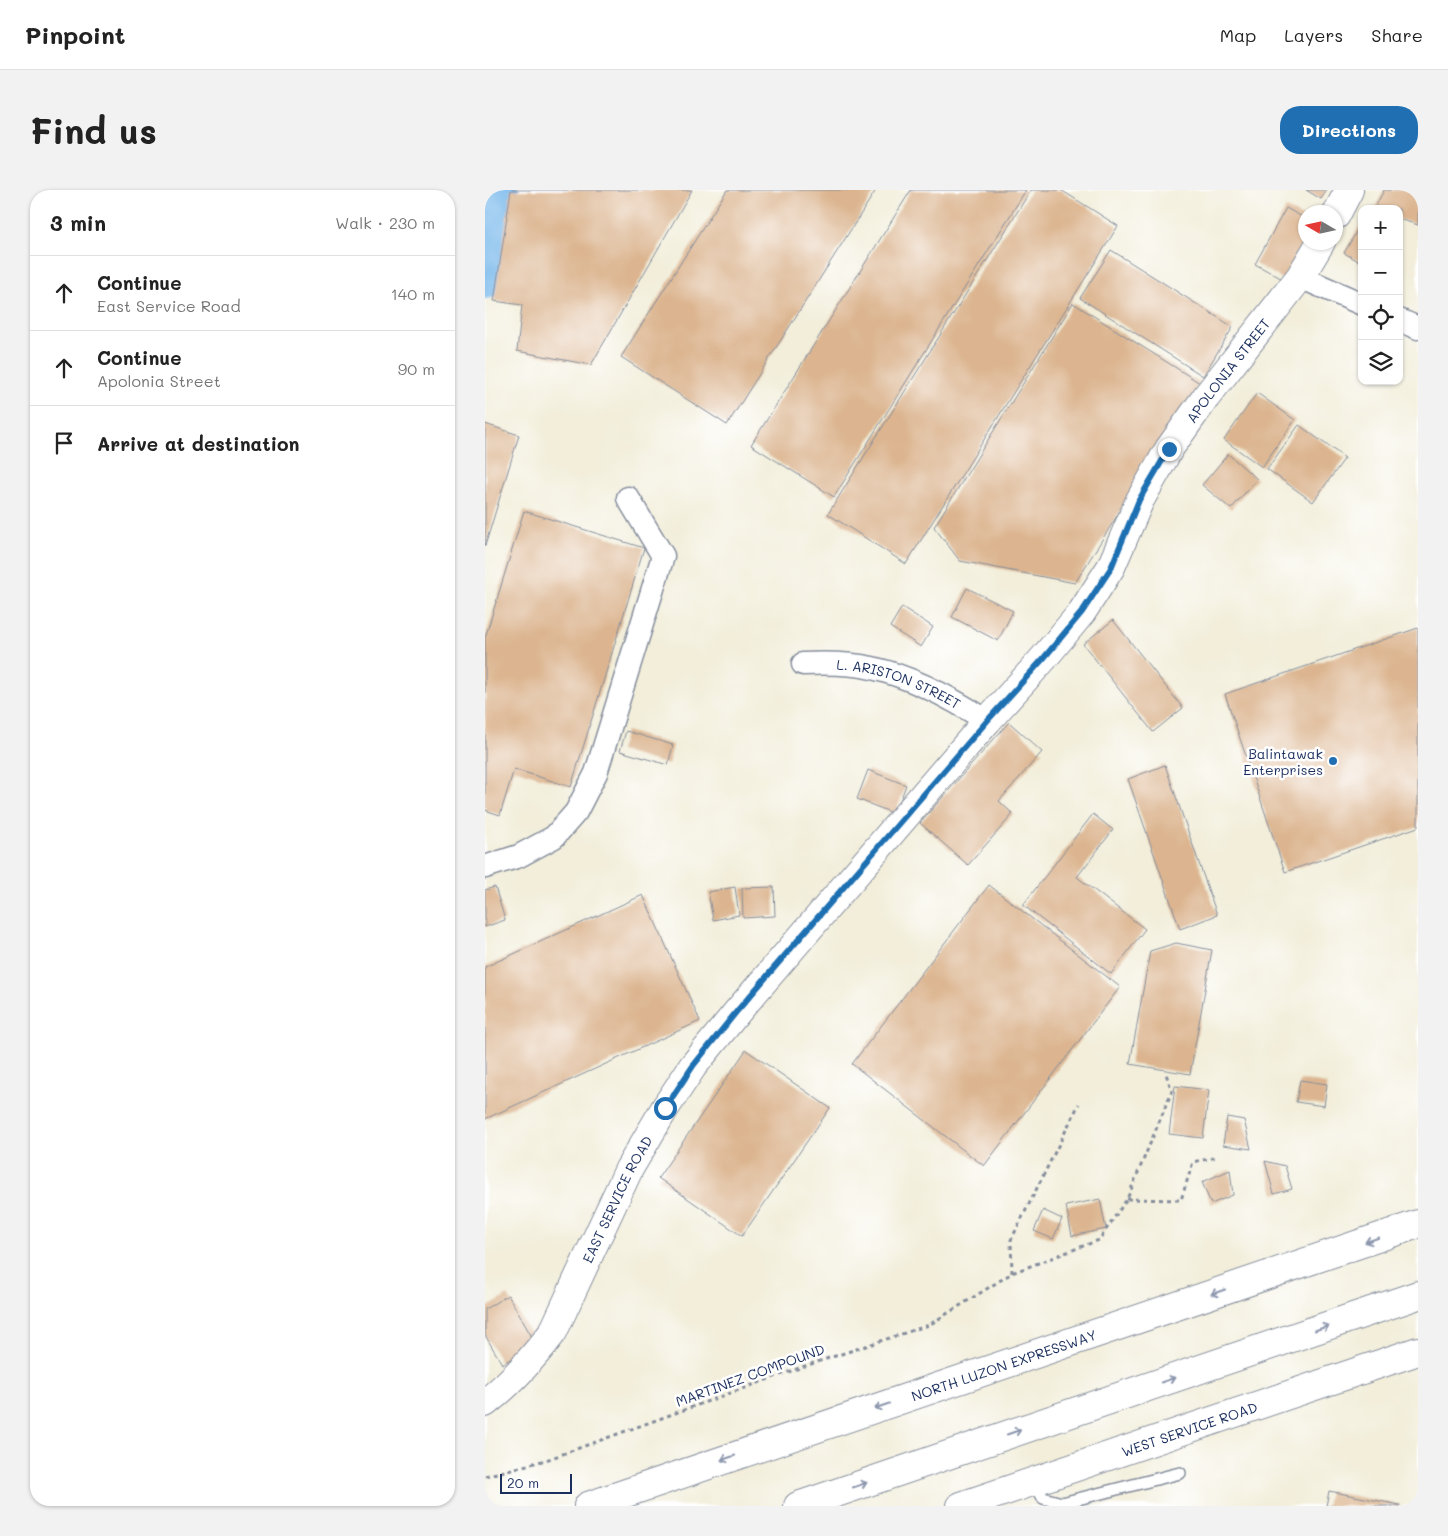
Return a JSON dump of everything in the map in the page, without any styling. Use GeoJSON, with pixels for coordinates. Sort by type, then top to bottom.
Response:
{"type":"FeatureCollection","features":[{"type":"Feature","properties":{"kind":"main road"},"geometry":{"type":"LineString","coordinates":[[1341,205],[1349,190]]}},
{"type":"Feature","properties":{"kind":"main road","name":"APOLONIA STREET"},"geometry":{"type":"LineString","coordinates":[[987,721],[1082,612],[1111,568],[1139,500],[1169,449],[1206,397],[1299,276],[1316,250]]}},
{"type":"Feature","properties":{"kind":"main road","name":"EAST SERVICE ROAD"},"geometry":{"type":"LineString","coordinates":[[485,1404],[536,1354],[553,1332],[629,1169],[665,1108],[693,1066],[737,1011],[987,721]]}},
{"type":"Feature","properties":{"kind":"main road","name":"NORTH LUZON EXPRESSWAY"},"geometry":{"type":"LineString","coordinates":[[588,1506],[1418,1224]]}},
{"type":"Feature","properties":{"kind":"main road"},"geometry":{"type":"LineString","coordinates":[[798,1506],[1418,1295]]}},
{"type":"Feature","properties":{"kind":"main road","name":"WEST SERVICE ROAD"},"geometry":{"type":"LineString","coordinates":[[961,1506],[1418,1351]]}},
{"type":"Feature","properties":{"kind":"street"},"geometry":{"type":"LineString","coordinates":[[1299,276],[1358,302]]}},
{"type":"Feature","properties":{"kind":"street"},"geometry":{"type":"LineString","coordinates":[[1403,322],[1418,328]]}},
{"type":"Feature","properties":{"kind":"street"},"geometry":{"type":"LineString","coordinates":[[485,867],[519,856],[554,836],[576,812],[596,773],[663,556],[628,498]]}},
{"type":"Feature","properties":{"kind":"street","name":"L. ARISTON STREET"},"geometry":{"type":"LineString","coordinates":[[803,664],[829,663],[873,668],[921,684],[963,705],[987,721]]}},
{"type":"Feature","properties":{"kind":"lane"},"geometry":{"type":"LineString","coordinates":[[1034,1481],[1043,1498],[1062,1503],[1180,1473]]}},
{"type":"Feature","properties":{"kind":"path","name":"MARTINEZ COMPOUND"},"geometry":{"type":"LineString","coordinates":[[485,1476],[546,1460],[796,1370],[929,1325],[1011,1273],[1099,1240],[1127,1200],[1172,1091],[1166,1074]]}},
{"type":"Feature","properties":{"kind":"path"},"geometry":{"type":"LineString","coordinates":[[1011,1273],[1011,1240],[1079,1104]]}},
{"type":"Feature","properties":{"kind":"path"},"geometry":{"type":"LineString","coordinates":[[1127,1200],[1181,1200],[1193,1162],[1217,1157]]}},
{"type":"Feature","properties":{"kind":"building"},"geometry":{"type":"Polygon","coordinates":[[[511,190],[692,190],[591,365],[517,351],[522,305],[494,301],[511,190]]]}},
{"type":"Feature","properties":{"kind":"building"},"geometry":{"type":"Polygon","coordinates":[[[727,190],[876,190],[727,425],[621,357],[727,190]]]}},
{"type":"Feature","properties":{"kind":"building"},"geometry":{"type":"Polygon","coordinates":[[[911,190],[1026,190],[834,497],[751,445],[911,190]]]}},
{"type":"Feature","properties":{"kind":"building"},"geometry":{"type":"Polygon","coordinates":[[[1031,190],[1061,190],[1118,226],[906,564],[828,514],[1031,190]]]}},
{"type":"Feature","properties":{"kind":"building"},"geometry":{"type":"Polygon","coordinates":[[[1306,190],[1327,190],[1321,199],[1306,190]]]}},
{"type":"Feature","properties":{"kind":"building"},"geometry":{"type":"Polygon","coordinates":[[[1384,190],[1418,190],[1418,225],[1403,220],[1403,205],[1376,205],[1384,190]]]}},
{"type":"Feature","properties":{"kind":"building"},"geometry":{"type":"Polygon","coordinates":[[[1286,208],[1298,215],[1298,250],[1302,250],[1288,282],[1255,264],[1286,208]]]}},
{"type":"Feature","properties":{"kind":"building"},"geometry":{"type":"Polygon","coordinates":[[[1358,229],[1358,261],[1344,253],[1358,229]]]}},
{"type":"Feature","properties":{"kind":"building"},"geometry":{"type":"Polygon","coordinates":[[[1111,250],[1233,327],[1203,376],[1080,298],[1111,250]]]}},
{"type":"Feature","properties":{"kind":"building"},"geometry":{"type":"Polygon","coordinates":[[[1073,303],[1200,383],[1075,583],[960,561],[934,527],[1073,303]]]}},
{"type":"Feature","properties":{"kind":"building"},"geometry":{"type":"Polygon","coordinates":[[[1257,393],[1295,420],[1262,467],[1224,440],[1257,393]]]}},
{"type":"Feature","properties":{"kind":"building"},"geometry":{"type":"Polygon","coordinates":[[[485,424],[519,435],[485,546],[485,424]]]}},
{"type":"Feature","properties":{"kind":"building"},"geometry":{"type":"Polygon","coordinates":[[[1299,425],[1345,458],[1313,502],[1267,469],[1299,425]]]}},
{"type":"Feature","properties":{"kind":"building"},"geometry":{"type":"Polygon","coordinates":[[[1228,454],[1257,479],[1231,509],[1202,485],[1228,454]]]}},
{"type":"Feature","properties":{"kind":"building"},"geometry":{"type":"Polygon","coordinates":[[[524,511],[644,548],[571,787],[514,769],[500,815],[485,810],[485,638],[524,511]]]}},
{"type":"Feature","properties":{"kind":"building"},"geometry":{"type":"Polygon","coordinates":[[[967,588],[1013,611],[998,641],[952,617],[967,588]]]}},
{"type":"Feature","properties":{"kind":"building"},"geometry":{"type":"Polygon","coordinates":[[[902,607],[933,627],[921,647],[890,627],[902,607]]]}},
{"type":"Feature","properties":{"kind":"building"},"geometry":{"type":"Polygon","coordinates":[[[1113,620],[1183,708],[1153,732],[1083,644],[1113,620]]]}},
{"type":"Feature","properties":{"kind":"building","name":"Balintawak Enterprises"},"geometry":{"type":"Polygon","coordinates":[[[1418,628],[1418,827],[1285,872],[1225,694],[1418,628]]]}},
{"type":"Feature","properties":{"kind":"building"},"geometry":{"type":"Polygon","coordinates":[[[1009,722],[1042,752],[999,801],[1013,814],[968,865],[920,823],[1009,722]]]}},
{"type":"Feature","properties":{"kind":"building"},"geometry":{"type":"Polygon","coordinates":[[[626,731],[673,745],[668,765],[620,751],[626,731]]]}},
{"type":"Feature","properties":{"kind":"building"},"geometry":{"type":"Polygon","coordinates":[[[1165,765],[1217,915],[1180,929],[1128,779],[1165,765]]]}},
{"type":"Feature","properties":{"kind":"building"},"geometry":{"type":"Polygon","coordinates":[[[868,770],[906,785],[895,814],[857,799],[868,770]]]}},
{"type":"Feature","properties":{"kind":"building"},"geometry":{"type":"Polygon","coordinates":[[[1093,814],[1113,830],[1077,877],[1145,929],[1111,974],[1023,905],[1093,814]]]}},
{"type":"Feature","properties":{"kind":"building"},"geometry":{"type":"Polygon","coordinates":[[[989,885],[1120,987],[984,1166],[852,1064],[989,885]]]}},
{"type":"Feature","properties":{"kind":"building"},"geometry":{"type":"Polygon","coordinates":[[[495,887],[505,920],[485,927],[485,890],[495,887]]]}},
{"type":"Feature","properties":{"kind":"building"},"geometry":{"type":"Polygon","coordinates":[[[735,887],[739,915],[713,920],[708,892],[735,887]]]}},
{"type":"Feature","properties":{"kind":"building"},"geometry":{"type":"Polygon","coordinates":[[[774,887],[775,916],[743,918],[742,888],[774,887]]]}},
{"type":"Feature","properties":{"kind":"building"},"geometry":{"type":"Polygon","coordinates":[[[643,895],[700,1021],[485,1119],[485,967],[643,895]]]}},
{"type":"Feature","properties":{"kind":"building"},"geometry":{"type":"Polygon","coordinates":[[[1176,943],[1212,950],[1190,1074],[1130,1064],[1150,951],[1176,943]]]}},
{"type":"Feature","properties":{"kind":"building"},"geometry":{"type":"Polygon","coordinates":[[[746,1050],[830,1108],[742,1236],[658,1178],[746,1050]]]}},
{"type":"Feature","properties":{"kind":"building"},"geometry":{"type":"Polygon","coordinates":[[[1300,1080],[1327,1084],[1324,1106],[1296,1102],[1300,1080]]]}},
{"type":"Feature","properties":{"kind":"building"},"geometry":{"type":"Polygon","coordinates":[[[1175,1086],[1209,1090],[1203,1138],[1169,1134],[1175,1086]]]}},
{"type":"Feature","properties":{"kind":"building"},"geometry":{"type":"Polygon","coordinates":[[[1227,1117],[1244,1120],[1251,1149],[1223,1145],[1227,1117]]]}},
{"type":"Feature","properties":{"kind":"building"},"geometry":{"type":"Polygon","coordinates":[[[1265,1161],[1285,1166],[1292,1189],[1274,1194],[1265,1161]]]}},
{"type":"Feature","properties":{"kind":"building"},"geometry":{"type":"Polygon","coordinates":[[[1230,1170],[1233,1195],[1211,1204],[1202,1182],[1230,1170]]]}},
{"type":"Feature","properties":{"kind":"building"},"geometry":{"type":"Polygon","coordinates":[[[1100,1199],[1106,1229],[1072,1236],[1066,1206],[1100,1199]]]}},
{"type":"Feature","properties":{"kind":"building"},"geometry":{"type":"Polygon","coordinates":[[[1043,1210],[1062,1219],[1053,1239],[1034,1231],[1043,1210]]]}},
{"type":"Feature","properties":{"kind":"building"},"geometry":{"type":"Polygon","coordinates":[[[508,1295],[536,1344],[502,1364],[485,1335],[485,1309],[508,1295]]]}},
{"type":"Feature","properties":{"kind":"building"},"geometry":{"type":"Polygon","coordinates":[[[1329,1491],[1400,1505],[1400,1506],[1326,1506],[1329,1491]]]}},
{"type":"Feature","properties":{"kind":"waterway"},"geometry":{"type":"LineString","coordinates":[[485,277],[496,190]]}},
{"type":"Feature","properties":{"kind":"place","name":"Balintawak Enterprises"},"geometry":{"type":"Point","coordinates":[1333,761]}},
{"type":"Feature","properties":{"kind":"route"},"geometry":{"type":"LineString","coordinates":[[665,1108],[693,1066],[737,1011],[1082,612],[1111,568],[1139,500],[1169,449]]}}]}
